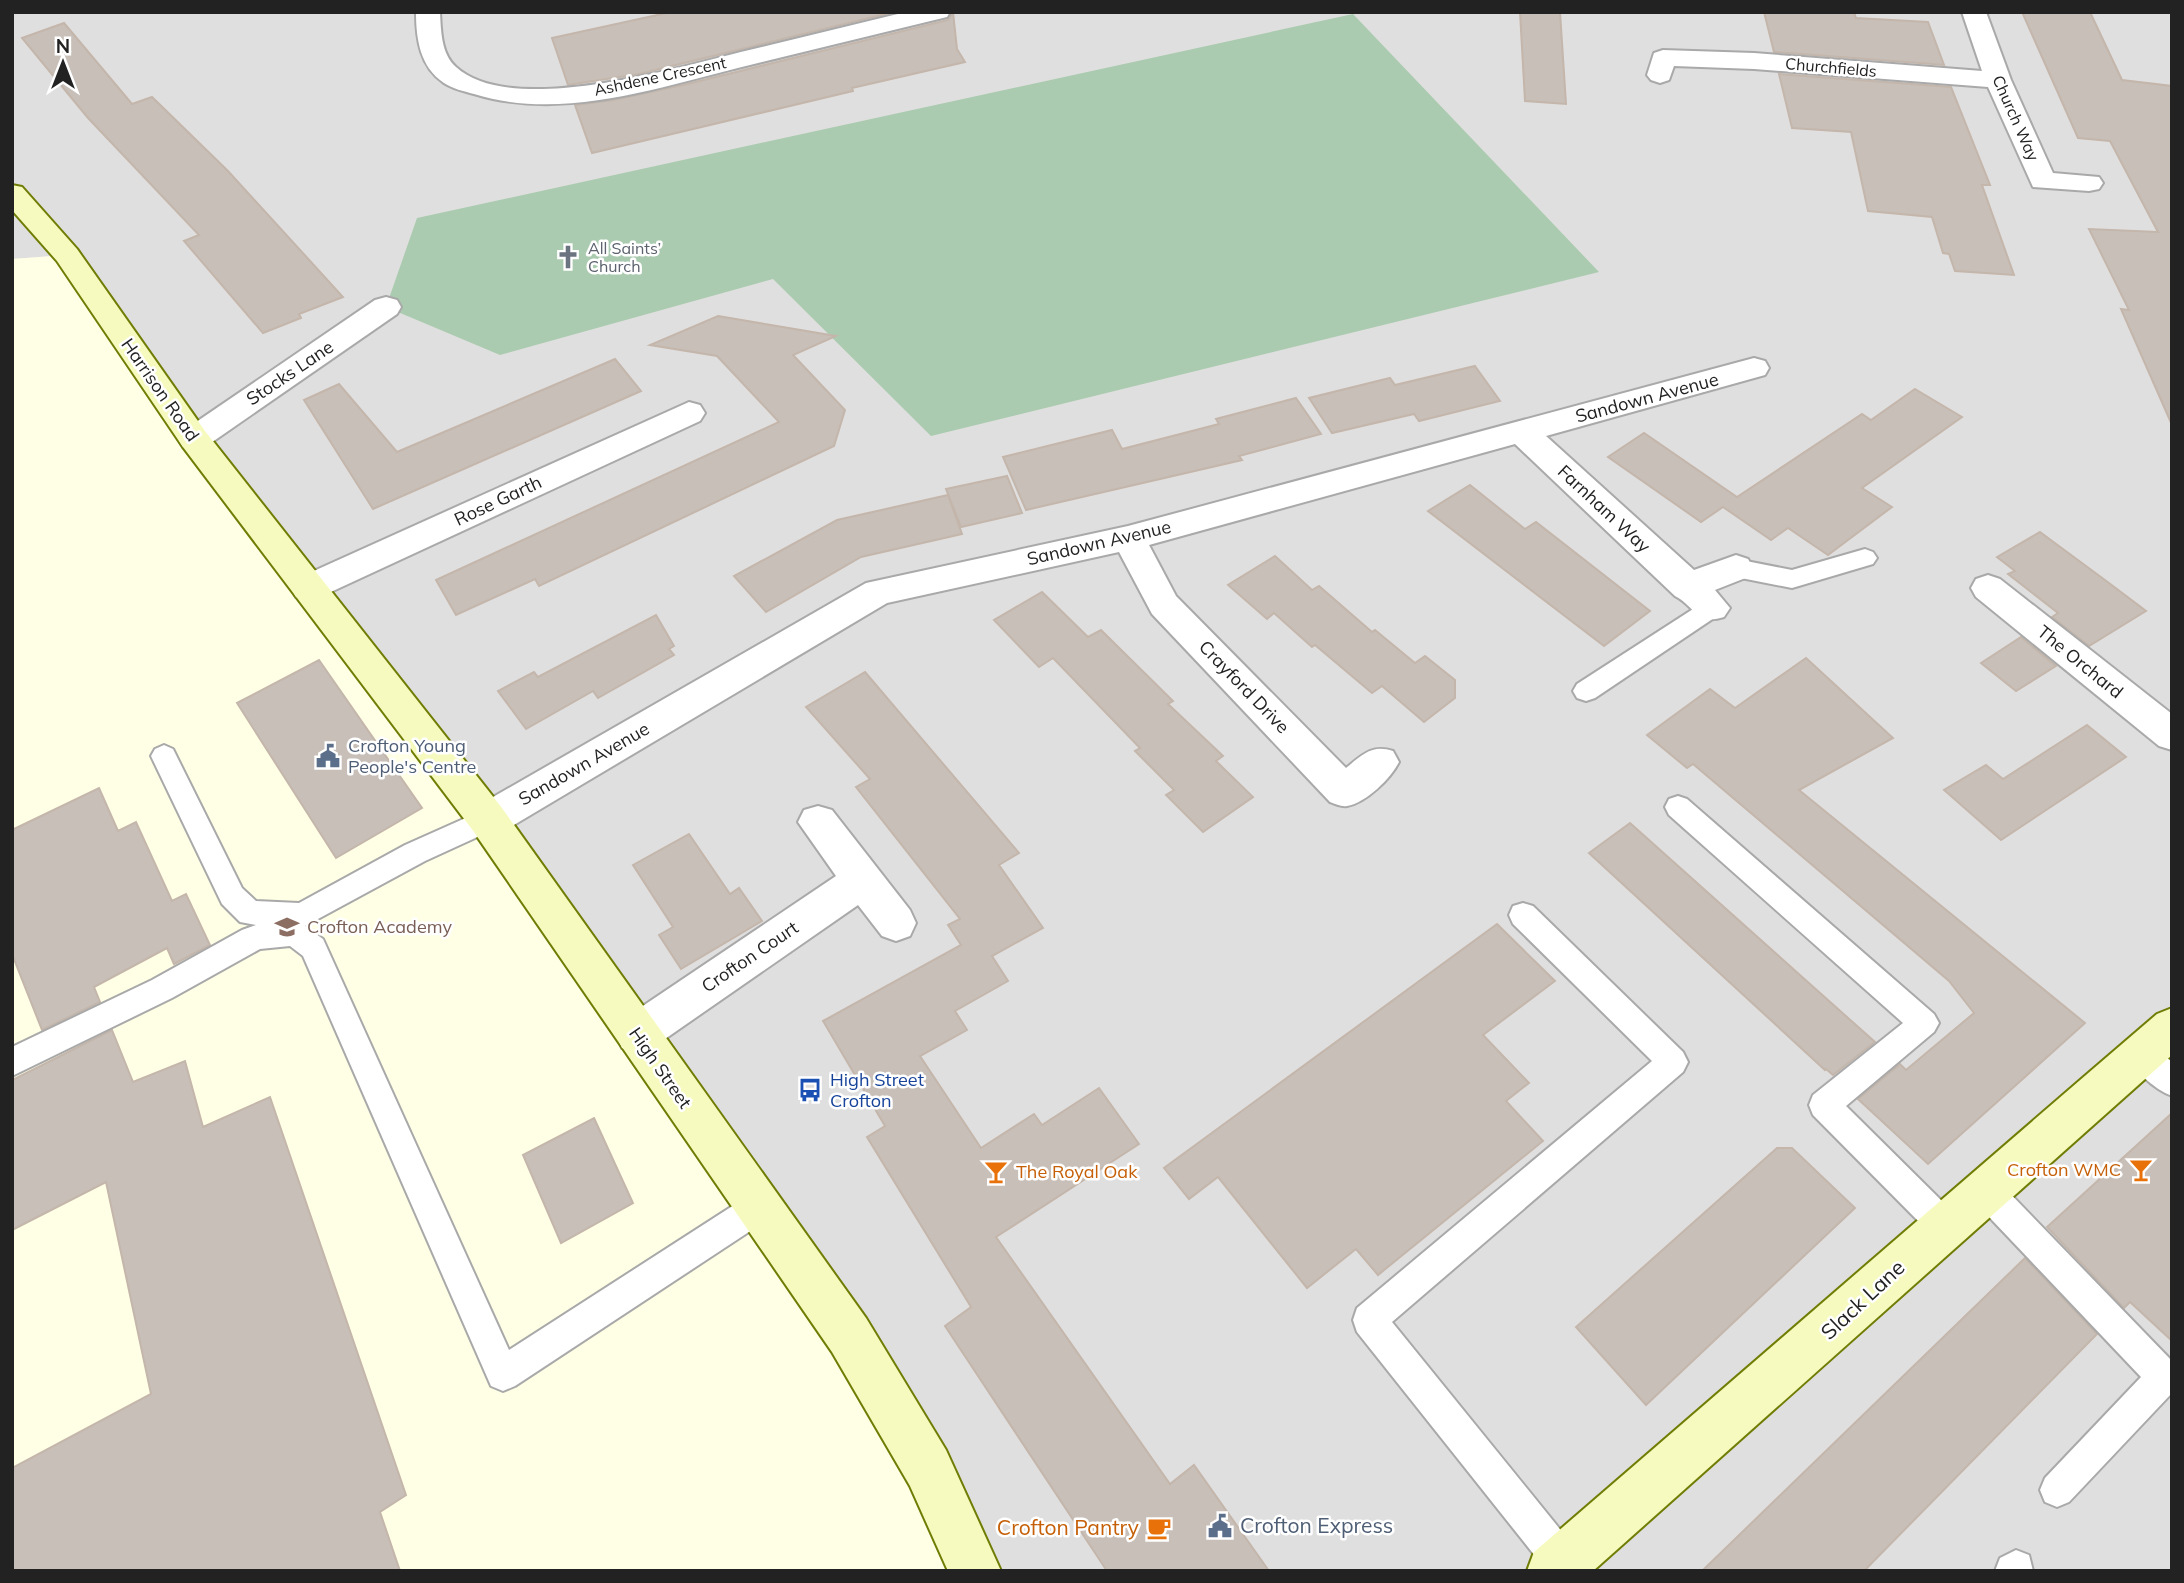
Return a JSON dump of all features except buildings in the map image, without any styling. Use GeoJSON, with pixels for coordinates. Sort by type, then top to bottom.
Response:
{"type":"FeatureCollection","features":[{"type":"Feature","properties":{"kind":"street","name":"Ashdene Crescent"},"geometry":{"type":"LineString","coordinates":[[428,12],[430,49],[443,69],[461,82],[496,93],[535,96],[577,93],[640,83],[938,12]]}},
{"type":"Feature","properties":{"kind":"street","name":"Church Way"},"geometry":{"type":"LineString","coordinates":[[1974,12],[1998,80],[2043,181],[2089,183]]}},
{"type":"Feature","properties":{"kind":"street","name":"Churchfields"},"geometry":{"type":"LineString","coordinates":[[1634,57],[1662,67],[1754,61],[1998,80]]}},
{"type":"Feature","properties":{"kind":"street","name":"Harrison Road"},"geometry":{"type":"LineString","coordinates":[[12,193],[67,255],[194,439],[308,589]]}},
{"type":"Feature","properties":{"kind":"street","name":"Stocks Lane"},"geometry":{"type":"LineString","coordinates":[[194,439],[386,307]]}},
{"type":"Feature","properties":{"kind":"street","name":"Sandown Avenue"},"geometry":{"type":"LineString","coordinates":[[488,820],[878,593],[1128,538],[1754,368]]}},
{"type":"Feature","properties":{"kind":"street","name":"Rose Garth"},"geometry":{"type":"LineString","coordinates":[[308,589],[689,414]]}},
{"type":"Feature","properties":{"kind":"street","name":"Farnham Way"},"geometry":{"type":"LineString","coordinates":[[1522,432],[1699,597]]}},
{"type":"Feature","properties":{"kind":"street","name":"Crayford Drive"},"geometry":{"type":"LineString","coordinates":[[1128,538],[1164,605],[1344,791],[1380,762]]}},
{"type":"Feature","properties":{"kind":"street"},"geometry":{"type":"LineString","coordinates":[[1699,597],[1736,568]]}},
{"type":"Feature","properties":{"kind":"street","name":"High Street"},"geometry":{"type":"LineString","coordinates":[[308,589],[488,820],[849,1335],[928,1468],[975,1571]]}},
{"type":"Feature","properties":{"kind":"street","name":"The Orchard"},"geometry":{"type":"LineString","coordinates":[[1988,589],[2172,735]]}},
{"type":"Feature","properties":{"kind":"street"},"geometry":{"type":"LineString","coordinates":[[818,822],[896,923]]}},
{"type":"Feature","properties":{"kind":"street","name":"Crofton Court"},"geometry":{"type":"LineString","coordinates":[[637,1034],[862,880]]}},
{"type":"Feature","properties":{"kind":"street","name":"Slack Lane"},"geometry":{"type":"LineString","coordinates":[[1558,1566],[1819,1341],[1984,1189],[2162,1055]]}},
{"type":"Feature","properties":{"kind":"lane"},"geometry":{"type":"LineString","coordinates":[[1736,568],[1792,579],[1865,558]]}},
{"type":"Feature","properties":{"kind":"lane"},"geometry":{"type":"LineString","coordinates":[[1586,691],[1699,597]]}},
{"type":"Feature","properties":{"kind":"lane"},"geometry":{"type":"LineString","coordinates":[[164,756],[232,896],[250,913],[302,915],[415,853],[488,820]]}},
{"type":"Feature","properties":{"kind":"lane"},"geometry":{"type":"LineString","coordinates":[[1678,807],[1924,1023],[1824,1105],[1944,1225]]}},
{"type":"Feature","properties":{"kind":"lane"},"geometry":{"type":"LineString","coordinates":[[1523,915],[1673,1062],[1369,1320],[1558,1566]]}},
{"type":"Feature","properties":{"kind":"lane"},"geometry":{"type":"LineString","coordinates":[[12,1062],[162,989],[252,939],[266,934],[289,932],[303,936],[313,948],[503,1374],[759,1207]]}},
{"type":"Feature","properties":{"kind":"lane"},"geometry":{"type":"LineString","coordinates":[[1984,1189],[2164,1377],[2057,1490]]}},
{"type":"Feature","properties":{"kind":"shaded area"},"geometry":{"type":"Polygon","coordinates":[[[12,12],[2172,12],[2172,1571],[975,1571],[67,255],[12,259],[12,12]]]}},
{"type":"Feature","properties":{"kind":"shaded area"},"geometry":{"type":"Polygon","coordinates":[[[1353,14],[1599,272],[931,436],[773,279],[500,355],[386,307],[417,218],[1353,14]]]}},
{"type":"Feature","properties":{"kind":"shaded area","name":"Crofton Academy"},"geometry":{"type":"Polygon","coordinates":[[[67,255],[488,820],[975,1571],[12,1571],[12,259],[67,255]]]}},
{"type":"Feature","properties":{"kind":"place","name":"All Saints’ Church"},"geometry":{"type":"Point","coordinates":[568,257]}},
{"type":"Feature","properties":{"kind":"place","name":"Crofton Young People's Centre"},"geometry":{"type":"Point","coordinates":[328,756]}},
{"type":"Feature","properties":{"kind":"place","name":"Crofton Academy"},"geometry":{"type":"Point","coordinates":[287,927]}},
{"type":"Feature","properties":{"kind":"place","name":"High Street Crofton"},"geometry":{"type":"Point","coordinates":[810,1090]}},
{"type":"Feature","properties":{"kind":"place","name":"Crofton WMC"},"geometry":{"type":"Point","coordinates":[2141,1170]}},
{"type":"Feature","properties":{"kind":"place","name":"The Royal Oak"},"geometry":{"type":"Point","coordinates":[996,1172]}},
{"type":"Feature","properties":{"kind":"place","name":"Crofton Express"},"geometry":{"type":"Point","coordinates":[1220,1526]}},
{"type":"Feature","properties":{"kind":"place","name":"Crofton Pantry"},"geometry":{"type":"Point","coordinates":[1159,1528]}}]}
